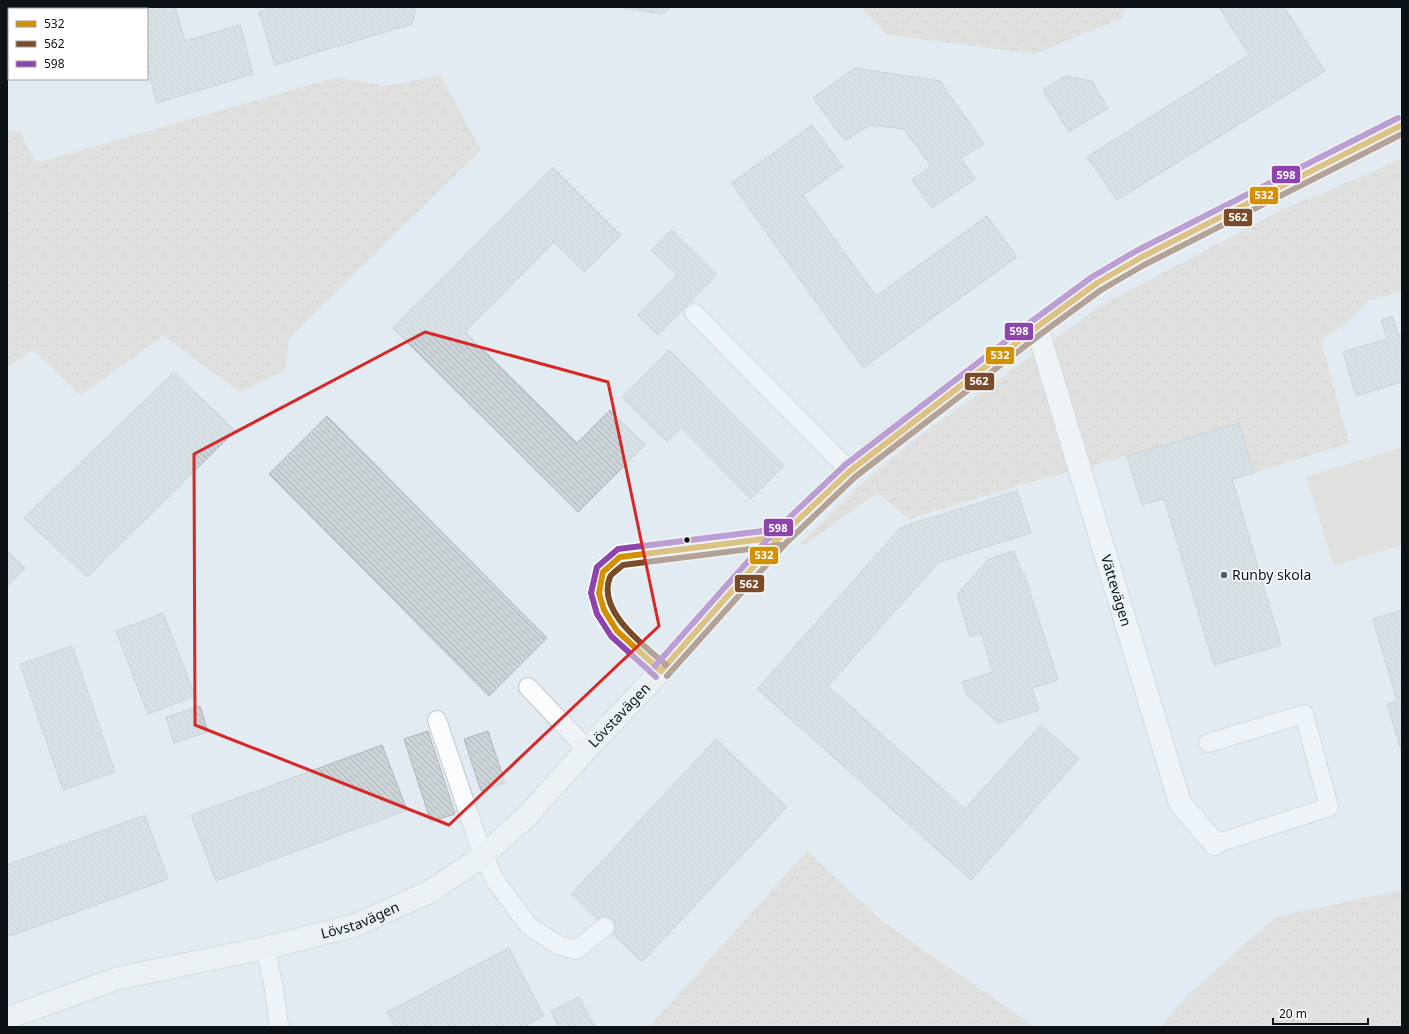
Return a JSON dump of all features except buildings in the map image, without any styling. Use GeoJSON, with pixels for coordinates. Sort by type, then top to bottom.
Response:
{"type":"FeatureCollection","features":[{"type":"Feature","properties":{"kind":"street","name":"Lövstavägen"},"geometry":{"type":"LineString","coordinates":[[7,1018],[119,978],[265,948],[356,925],[429,892],[483,856],[528,815],[587,749],[661,671],[780,537],[850,471],[889,440],[1097,283],[1140,258],[1402,125]]}},
{"type":"Feature","properties":{"kind":"street","name":"Vättevägen"},"geometry":{"type":"LineString","coordinates":[[1037,327],[1180,803],[1214,844]]}},
{"type":"Feature","properties":{"kind":"lane"},"geometry":{"type":"LineString","coordinates":[[694,313],[850,471]]}},
{"type":"Feature","properties":{"kind":"lane"},"geometry":{"type":"LineString","coordinates":[[661,671],[617,632],[604,610],[599,594],[603,572],[620,557],[780,537]]}},
{"type":"Feature","properties":{"kind":"lane"},"geometry":{"type":"LineString","coordinates":[[528,687],[587,749]]}},
{"type":"Feature","properties":{"kind":"lane"},"geometry":{"type":"LineString","coordinates":[[1208,743],[1304,714],[1328,807],[1214,844]]}},
{"type":"Feature","properties":{"kind":"lane"},"geometry":{"type":"LineString","coordinates":[[437,720],[483,856],[497,883],[529,926],[558,945],[576,950],[605,927]]}},
{"type":"Feature","properties":{"kind":"lane"},"geometry":{"type":"LineString","coordinates":[[265,948],[273,983],[279,1025]]}},
{"type":"Feature","properties":{"kind":"highlighted area"},"geometry":{"type":"Polygon","coordinates":[[[425,332],[608,382],[659,626],[449,825],[195,725],[194,454],[425,332]]]}},
{"type":"Feature","properties":{"kind":"green space"},"geometry":{"type":"Polygon","coordinates":[[[861,7],[1125,7],[1122,18],[1035,54],[888,35],[861,7]]]}},
{"type":"Feature","properties":{"kind":"green space"},"geometry":{"type":"Polygon","coordinates":[[[440,75],[481,150],[289,338],[285,370],[240,392],[163,336],[81,395],[33,350],[7,368],[7,130],[20,132],[36,163],[337,77],[385,86],[440,75]]]}},
{"type":"Feature","properties":{"kind":"green space"},"geometry":{"type":"Polygon","coordinates":[[[1402,159],[1402,291],[1370,300],[1347,323],[1321,340],[1349,443],[1254,473],[1127,456],[1027,483],[909,519],[877,493],[804,545],[800,544],[856,488],[910,443],[1100,306],[1278,212],[1402,159]]]}},
{"type":"Feature","properties":{"kind":"green space"},"geometry":{"type":"Polygon","coordinates":[[[1402,447],[1402,545],[1334,566],[1306,477],[1402,447]]]}},
{"type":"Feature","properties":{"kind":"green space"},"geometry":{"type":"Polygon","coordinates":[[[807,851],[883,922],[1035,1027],[649,1027],[807,851]]]}},
{"type":"Feature","properties":{"kind":"green space"},"geometry":{"type":"Polygon","coordinates":[[[1402,890],[1402,1027],[1160,1027],[1188,995],[1275,917],[1402,890]]]}},
{"type":"Feature","properties":{"kind":"transit line","name":"598"},"geometry":{"type":"LineString","coordinates":[[655,666],[774,532],[845,465],[1032,321],[1092,277],[1136,251],[1398,118]]}},
{"type":"Feature","properties":{"kind":"transit line","name":"532"},"geometry":{"type":"LineString","coordinates":[[661,671],[780,537],[850,471],[1037,327],[1097,283],[1140,258],[1402,125]]}},
{"type":"Feature","properties":{"kind":"transit line","name":"562"},"geometry":{"type":"LineString","coordinates":[[667,676],[786,543],[855,477],[1042,333],[1101,290],[1144,265],[1402,134]]}},
{"type":"Feature","properties":{"kind":"transit line","name":"598"},"geometry":{"type":"LineString","coordinates":[[656,677],[611,636],[597,614],[591,593],[597,567],[618,549],[779,529]]}},
{"type":"Feature","properties":{"kind":"transit line","name":"532"},"geometry":{"type":"LineString","coordinates":[[661,671],[617,631],[604,610],[599,593],[603,572],[620,557],[780,537]]}},
{"type":"Feature","properties":{"kind":"transit line","name":"562"},"geometry":{"type":"LineString","coordinates":[[666,665],[635,638],[616,615],[610,602],[608,590],[610,577],[612,574],[623,565],[781,545]]}},
{"type":"Feature","properties":{"kind":"place","name":"Runby skola"},"geometry":{"type":"Point","coordinates":[1224,575]}}]}
